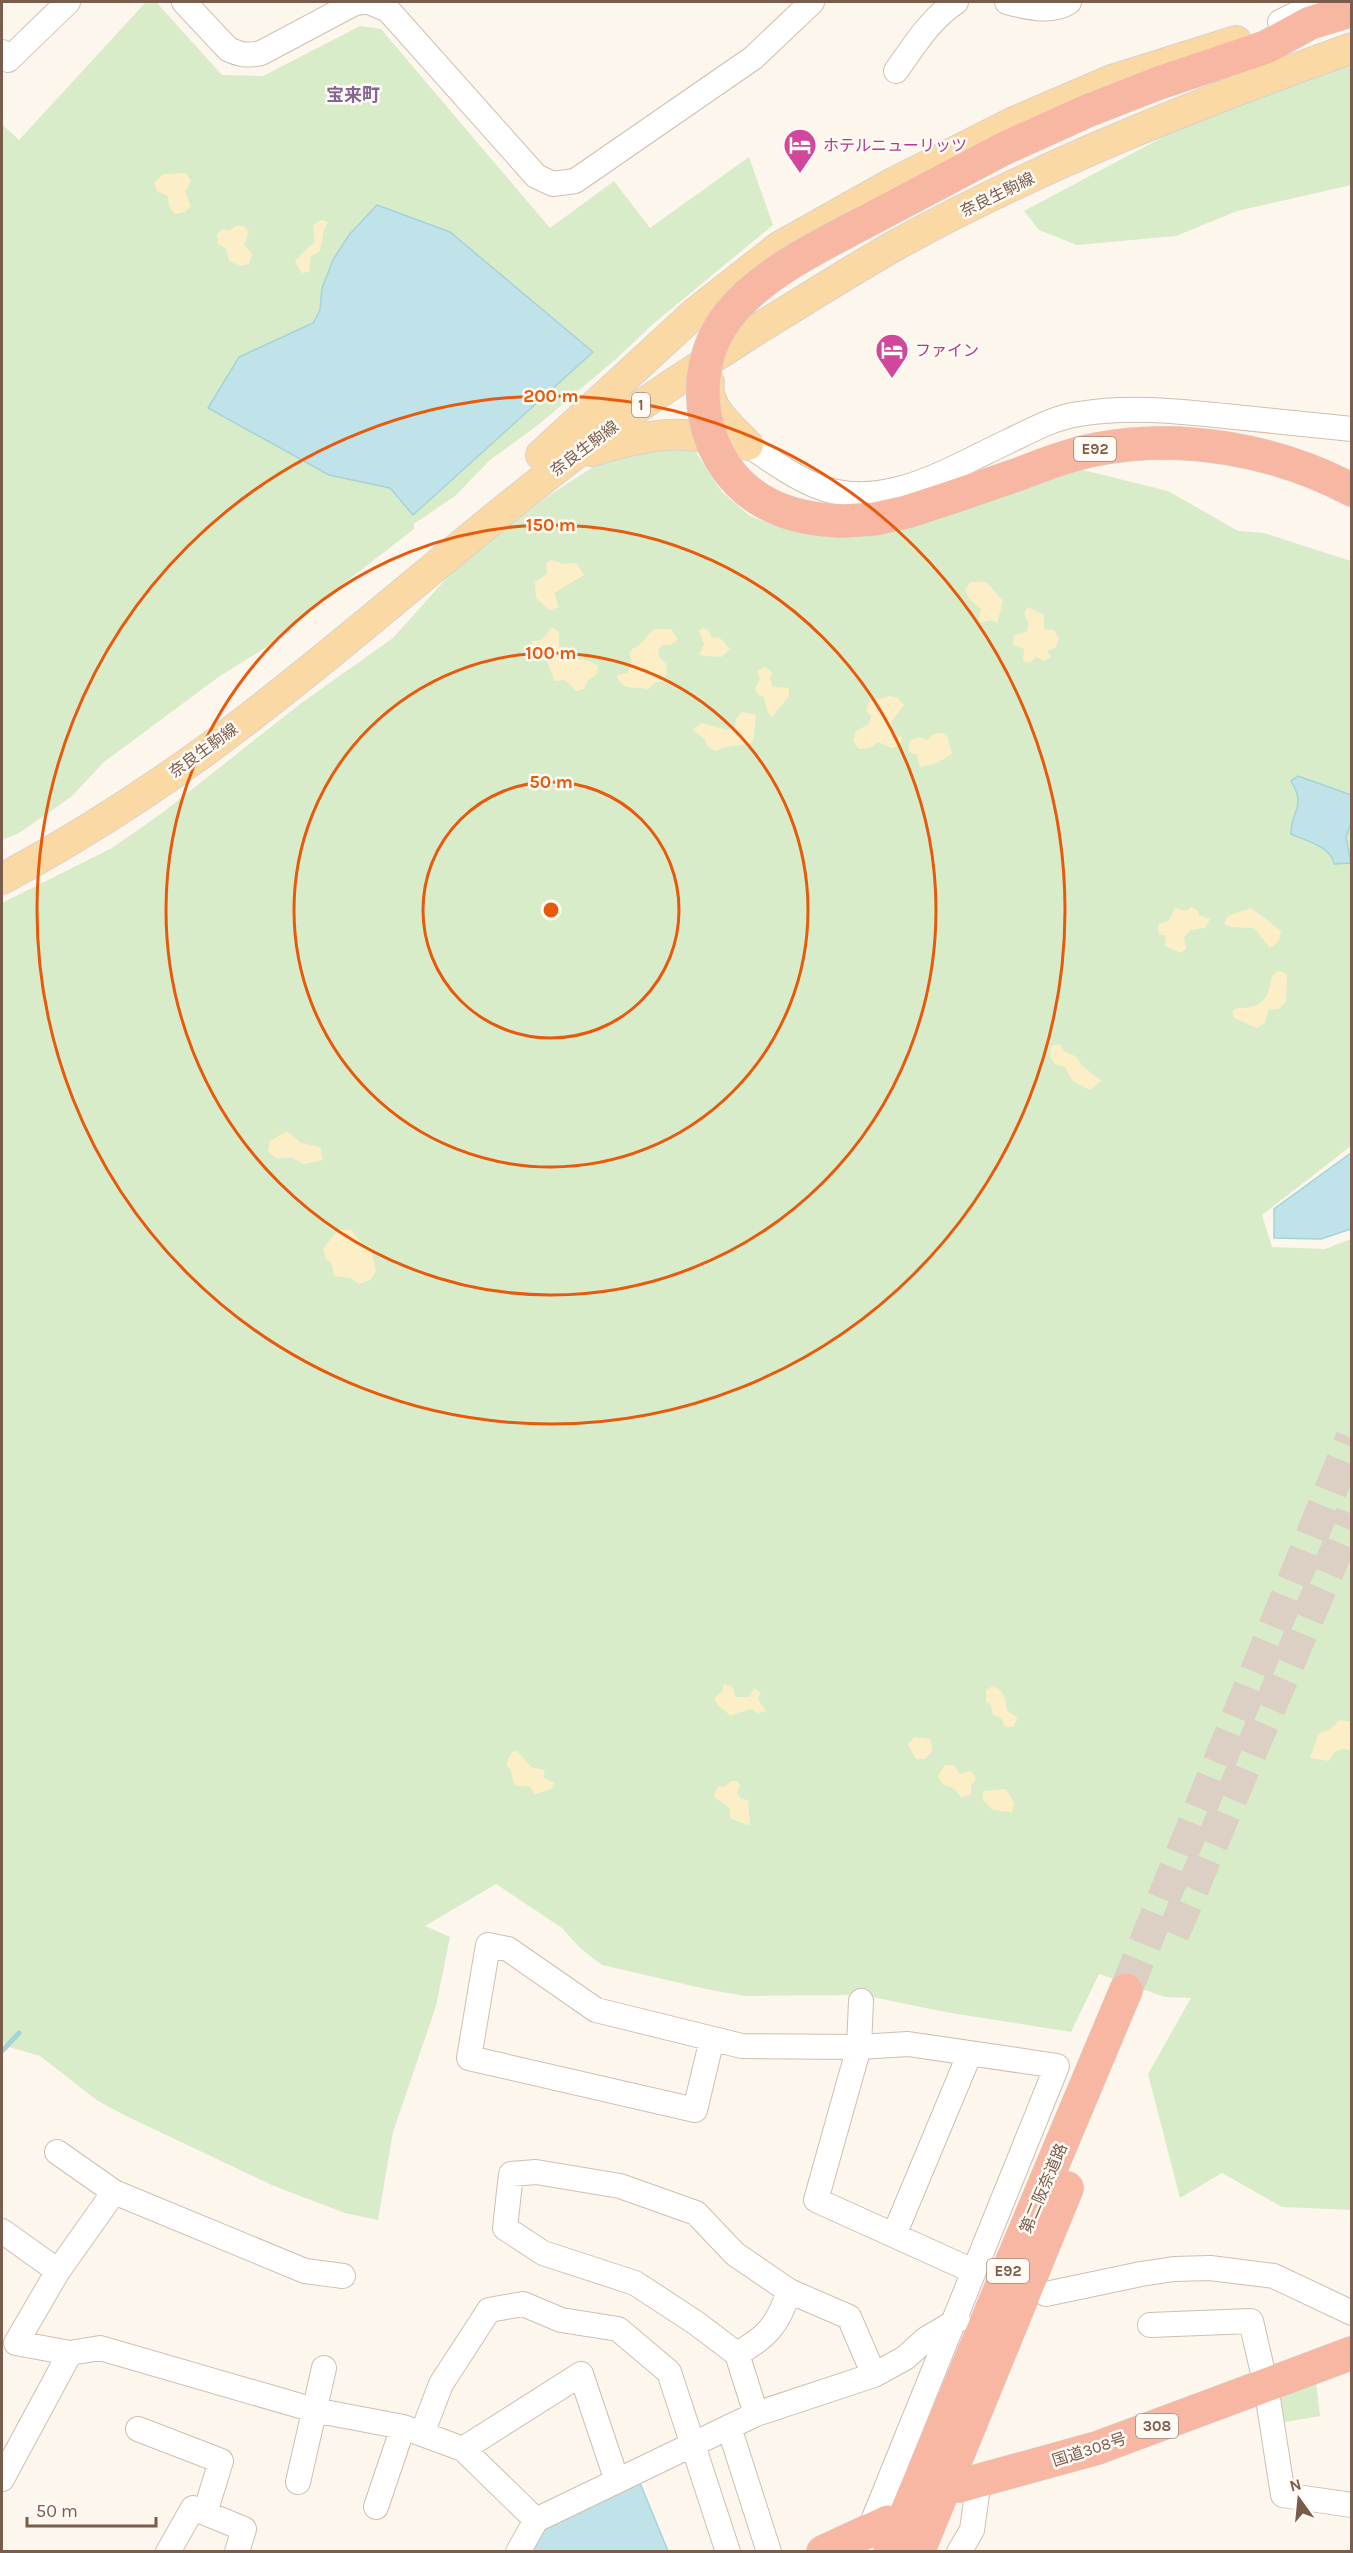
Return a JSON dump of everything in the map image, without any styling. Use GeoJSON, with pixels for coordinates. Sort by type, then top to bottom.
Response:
{"type":"FeatureCollection","features":[{"type":"Feature","properties":{"kind":"highway"},"geometry":{"type":"LineString","coordinates":[[1315,21],[1352,10]]}},
{"type":"Feature","properties":{"kind":"highway"},"geometry":{"type":"LineString","coordinates":[[1315,21],[1352,27]]}},
{"type":"Feature","properties":{"kind":"highway","name":"E92"},"geometry":{"type":"LineString","coordinates":[[1315,21],[1087,111],[1003,148],[862,223],[788,266],[761,283],[741,300],[726,319],[713,342],[704,370],[702,394],[704,419],[713,445],[739,482],[764,502],[786,513],[812,519],[841,521],[874,519],[906,512],[1096,449],[1154,443],[1210,447],[1262,456],[1311,472],[1352,490]]}},
{"type":"Feature","properties":{"kind":"highway","name":"第二阪奈道路"},"geometry":{"type":"LineString","coordinates":[[873,2540],[1137,1991],[918,2552]]}},
{"type":"Feature","properties":{"kind":"highway","name":"国道308号"},"geometry":{"type":"LineString","coordinates":[[969,2482],[1097,2448],[1352,2353]]}},
{"type":"Feature","properties":{"kind":"highway"},"geometry":{"type":"LineString","coordinates":[[824,2552],[873,2540]]}},
{"type":"Feature","properties":{"kind":"main road","name":"奈良生駒線"},"geometry":{"type":"LineString","coordinates":[[2,879],[48,854],[114,812],[203,752],[273,699],[555,457],[627,391],[774,297],[931,207],[1003,171],[1141,108],[1315,21]]}},
{"type":"Feature","properties":{"kind":"main road","name":"奈良生駒線"},"geometry":{"type":"LineString","coordinates":[[555,457],[696,312],[731,283],[789,242],[893,183],[1062,100],[1112,80],[1263,40]]}},
{"type":"Feature","properties":{"kind":"main road","name":"奈良生駒線"},"geometry":{"type":"LineString","coordinates":[[2,857],[101,799],[243,699],[555,457],[897,245],[1009,188],[1123,135],[1233,91],[1352,48]]}},
{"type":"Feature","properties":{"kind":"main road"},"geometry":{"type":"LineString","coordinates":[[738,342],[711,372],[709,387],[712,402],[721,417],[748,445]]}},
{"type":"Feature","properties":{"kind":"main road"},"geometry":{"type":"LineString","coordinates":[[555,457],[654,434],[677,433],[748,445]]}},
{"type":"Feature","properties":{"kind":"street"},"geometry":{"type":"LineString","coordinates":[[2,52],[9,60],[68,2]]}},
{"type":"Feature","properties":{"kind":"street"},"geometry":{"type":"LineString","coordinates":[[196,5],[228,49],[237,54],[249,56],[261,53],[355,3],[364,2]]}},
{"type":"Feature","properties":{"kind":"street"},"geometry":{"type":"LineString","coordinates":[[369,2],[388,10],[536,176],[553,184],[574,181],[753,58],[812,2]]}},
{"type":"Feature","properties":{"kind":"street"},"geometry":{"type":"LineString","coordinates":[[896,71],[921,35],[944,10],[956,2]]}},
{"type":"Feature","properties":{"kind":"street"},"geometry":{"type":"LineString","coordinates":[[1007,2],[1032,9],[1063,6],[1069,2]]}},
{"type":"Feature","properties":{"kind":"street"},"geometry":{"type":"LineString","coordinates":[[748,445],[781,468],[816,486],[843,494],[871,495],[925,480],[1040,426],[1076,414],[1115,409],[1151,409],[1352,429]]}},
{"type":"Feature","properties":{"kind":"street"},"geometry":{"type":"LineString","coordinates":[[712,2039],[694,2110],[469,2058],[488,1945],[508,1949],[596,2010],[742,2046],[859,2047],[908,2044],[1057,2066],[973,2271],[961,2320],[873,2540]]}},
{"type":"Feature","properties":{"kind":"street"},"geometry":{"type":"LineString","coordinates":[[861,2001],[859,2047],[816,2200],[973,2271]]}},
{"type":"Feature","properties":{"kind":"street"},"geometry":{"type":"LineString","coordinates":[[894,2235],[970,2053]]}},
{"type":"Feature","properties":{"kind":"street"},"geometry":{"type":"LineString","coordinates":[[57,2152],[114,2192],[305,2271],[343,2276]]}},
{"type":"Feature","properties":{"kind":"street"},"geometry":{"type":"LineString","coordinates":[[756,2414],[737,2354],[696,2323],[635,2283],[543,2253],[505,2228],[511,2174],[536,2172],[620,2186],[696,2213],[735,2254],[789,2291],[849,2317],[874,2375]]}},
{"type":"Feature","properties":{"kind":"street"},"geometry":{"type":"LineString","coordinates":[[114,2192],[9,2342],[70,2352],[100,2348],[314,2410],[412,2430],[463,2449],[536,2520]]}},
{"type":"Feature","properties":{"kind":"street"},"geometry":{"type":"LineString","coordinates":[[2,2231],[58,2271]]}},
{"type":"Feature","properties":{"kind":"street"},"geometry":{"type":"LineString","coordinates":[[1046,2294],[1141,2274],[1174,2269],[1210,2268],[1274,2276],[1352,2313]]}},
{"type":"Feature","properties":{"kind":"street"},"geometry":{"type":"LineString","coordinates":[[737,2354],[762,2340],[782,2312],[789,2291]]}},
{"type":"Feature","properties":{"kind":"street"},"geometry":{"type":"LineString","coordinates":[[376,2507],[412,2430],[489,2310],[523,2304],[561,2320],[618,2329],[669,2372],[728,2552]]}},
{"type":"Feature","properties":{"kind":"street"},"geometry":{"type":"LineString","coordinates":[[518,2552],[536,2520],[756,2414],[874,2375],[905,2358],[926,2339],[961,2320]]}},
{"type":"Feature","properties":{"kind":"street"},"geometry":{"type":"LineString","coordinates":[[1150,2325],[1251,2321],[1266,2386],[1283,2495],[1352,2505]]}},
{"type":"Feature","properties":{"kind":"street"},"geometry":{"type":"LineString","coordinates":[[2,2479],[9,2446],[70,2352]]}},
{"type":"Feature","properties":{"kind":"street"},"geometry":{"type":"LineString","coordinates":[[298,2482],[324,2368]]}},
{"type":"Feature","properties":{"kind":"street"},"geometry":{"type":"LineString","coordinates":[[463,2449],[581,2374],[616,2481]]}},
{"type":"Feature","properties":{"kind":"street"},"geometry":{"type":"LineString","coordinates":[[729,2427],[769,2552]]}},
{"type":"Feature","properties":{"kind":"street"},"geometry":{"type":"LineString","coordinates":[[138,2429],[221,2461],[205,2513]]}},
{"type":"Feature","properties":{"kind":"street"},"geometry":{"type":"LineString","coordinates":[[959,2552],[972,2530],[969,2482]]}},
{"type":"Feature","properties":{"kind":"street"},"geometry":{"type":"LineString","coordinates":[[168,2552],[193,2508],[244,2529],[237,2552]]}},
{"type":"Feature","properties":{"kind":"green space"},"geometry":{"type":"Polygon","coordinates":[[[146,2],[156,2],[222,75],[263,76],[360,26],[381,29],[550,228],[614,181],[650,228],[749,157],[773,225],[653,324],[538,425],[490,460],[455,496],[414,524],[414,529],[307,612],[273,643],[220,676],[104,762],[71,797],[19,833],[2,840],[2,124],[19,140],[146,2]],[[322,288],[320,310],[313,323],[239,357],[329,475],[390,488],[413,515],[322,288]]]}},
{"type":"Feature","properties":{"kind":"green space"},"geometry":{"type":"Polygon","coordinates":[[[1351,59],[1351,185],[1237,211],[1176,236],[1077,245],[1039,230],[1024,211],[1180,128],[1351,59]]]}},
{"type":"Feature","properties":{"kind":"green space"},"geometry":{"type":"Polygon","coordinates":[[[691,445],[722,492],[750,516],[780,527],[1079,469],[1168,491],[1238,531],[1264,533],[1351,561],[1351,1146],[1262,1215],[1272,1247],[1325,1249],[1351,1239],[1351,2210],[1282,2207],[1222,2173],[1180,2198],[1148,2074],[1191,1998],[1165,1997],[1099,1974],[1071,2032],[945,2012],[863,1995],[745,1996],[602,1965],[580,1948],[562,1928],[496,1884],[425,1926],[450,1937],[436,2006],[393,2132],[378,2220],[345,2213],[274,2186],[126,2116],[98,2101],[40,2056],[6,2046],[2,2041],[2,903],[112,848],[162,813],[300,704],[393,638],[461,562],[551,494],[613,454],[691,445]]]}},
{"type":"Feature","properties":{"kind":"green space"},"geometry":{"type":"Polygon","coordinates":[[[1316,2382],[1320,2416],[1280,2423],[1278,2400],[1283,2392],[1316,2382]]]}},
{"type":"Feature","properties":{"kind":"sand"},"geometry":{"type":"Polygon","coordinates":[[[186,173],[191,181],[185,192],[191,206],[185,212],[175,214],[169,206],[168,196],[157,191],[154,183],[164,174],[186,173]]]}},
{"type":"Feature","properties":{"kind":"sand"},"geometry":{"type":"Polygon","coordinates":[[[321,220],[328,222],[324,229],[321,248],[319,252],[311,256],[309,272],[302,273],[295,262],[315,242],[313,225],[321,220]]]}},
{"type":"Feature","properties":{"kind":"sand"},"geometry":{"type":"Polygon","coordinates":[[[235,226],[243,226],[249,232],[244,245],[252,254],[249,264],[240,266],[229,261],[226,248],[218,244],[217,234],[223,229],[230,231],[235,226]]]}},
{"type":"Feature","properties":{"kind":"sand"},"geometry":{"type":"Polygon","coordinates":[[[552,560],[563,564],[576,563],[584,575],[554,593],[559,607],[549,610],[536,598],[535,582],[547,574],[546,563],[552,560]]]}},
{"type":"Feature","properties":{"kind":"sand"},"geometry":{"type":"Polygon","coordinates":[[[970,582],[986,582],[1003,601],[997,623],[991,620],[978,623],[981,609],[970,600],[965,590],[970,582]]]}},
{"type":"Feature","properties":{"kind":"sand"},"geometry":{"type":"Polygon","coordinates":[[[1028,607],[1044,615],[1044,629],[1054,630],[1059,638],[1056,647],[1047,651],[1051,657],[1045,661],[1036,657],[1030,663],[1023,661],[1024,649],[1013,645],[1014,635],[1026,632],[1029,624],[1024,613],[1028,607]]]}},
{"type":"Feature","properties":{"kind":"sand"},"geometry":{"type":"Polygon","coordinates":[[[552,627],[559,632],[559,648],[563,655],[589,661],[598,666],[596,675],[588,680],[584,689],[576,691],[565,680],[555,681],[544,657],[532,646],[532,641],[542,640],[552,627]]]}},
{"type":"Feature","properties":{"kind":"sand"},"geometry":{"type":"Polygon","coordinates":[[[703,628],[709,631],[712,638],[719,637],[730,649],[721,657],[699,655],[704,644],[699,631],[703,628]]]}},
{"type":"Feature","properties":{"kind":"sand"},"geometry":{"type":"Polygon","coordinates":[[[655,629],[671,629],[678,640],[670,645],[662,645],[658,650],[660,658],[666,664],[667,674],[662,681],[656,682],[648,689],[625,686],[617,675],[627,673],[632,661],[629,654],[632,649],[655,629]]]}},
{"type":"Feature","properties":{"kind":"sand"},"geometry":{"type":"Polygon","coordinates":[[[765,667],[772,672],[770,679],[773,687],[789,688],[789,696],[772,717],[768,713],[764,697],[758,695],[755,688],[760,679],[757,671],[765,667]]]}},
{"type":"Feature","properties":{"kind":"sand"},"geometry":{"type":"Polygon","coordinates":[[[890,696],[898,698],[904,705],[892,720],[889,729],[895,735],[902,737],[901,743],[892,748],[878,742],[870,748],[859,749],[853,741],[856,731],[869,724],[871,716],[866,710],[869,702],[890,696]]]}},
{"type":"Feature","properties":{"kind":"sand"},"geometry":{"type":"Polygon","coordinates":[[[742,712],[756,715],[753,742],[716,751],[708,747],[704,738],[693,730],[701,723],[729,730],[735,727],[736,719],[742,712]]]}},
{"type":"Feature","properties":{"kind":"sand"},"geometry":{"type":"Polygon","coordinates":[[[943,733],[948,738],[952,754],[935,764],[920,767],[917,755],[908,751],[910,741],[918,737],[927,740],[934,734],[943,733]]]}},
{"type":"Feature","properties":{"kind":"sand"},"geometry":{"type":"Polygon","coordinates":[[[1192,907],[1198,911],[1199,915],[1210,919],[1205,928],[1191,930],[1184,937],[1186,949],[1181,953],[1165,946],[1166,935],[1159,935],[1158,924],[1169,921],[1175,908],[1186,911],[1192,907]]]}},
{"type":"Feature","properties":{"kind":"sand"},"geometry":{"type":"Polygon","coordinates":[[[1251,908],[1281,931],[1279,941],[1270,948],[1254,928],[1232,927],[1224,924],[1228,916],[1251,908]]]}},
{"type":"Feature","properties":{"kind":"sand"},"geometry":{"type":"Polygon","coordinates":[[[1278,971],[1287,974],[1286,1002],[1279,1009],[1268,1010],[1265,1023],[1257,1028],[1234,1018],[1232,1011],[1261,1003],[1269,991],[1272,976],[1278,971]]]}},
{"type":"Feature","properties":{"kind":"sand"},"geometry":{"type":"Polygon","coordinates":[[[1060,1044],[1063,1051],[1076,1057],[1082,1066],[1101,1081],[1090,1090],[1073,1081],[1065,1067],[1055,1064],[1050,1056],[1051,1046],[1060,1044]]]}},
{"type":"Feature","properties":{"kind":"sand"},"geometry":{"type":"Polygon","coordinates":[[[287,1131],[301,1143],[320,1147],[323,1160],[304,1164],[292,1158],[276,1158],[268,1151],[270,1141],[287,1131]]]}},
{"type":"Feature","properties":{"kind":"sand"},"geometry":{"type":"Polygon","coordinates":[[[338,1230],[352,1230],[359,1241],[371,1248],[376,1271],[370,1280],[359,1284],[351,1278],[334,1276],[332,1264],[326,1259],[323,1249],[338,1230]]]}},
{"type":"Feature","properties":{"kind":"sand"},"geometry":{"type":"Polygon","coordinates":[[[724,1684],[732,1686],[736,1697],[750,1697],[754,1688],[761,1693],[758,1699],[766,1711],[758,1713],[750,1709],[730,1716],[714,1698],[722,1692],[724,1684]]]}},
{"type":"Feature","properties":{"kind":"sand"},"geometry":{"type":"Polygon","coordinates":[[[993,1686],[1005,1698],[1007,1710],[1017,1718],[1014,1727],[1005,1727],[1001,1718],[993,1715],[991,1705],[986,1702],[986,1690],[993,1686]]]}},
{"type":"Feature","properties":{"kind":"sand"},"geometry":{"type":"Polygon","coordinates":[[[1340,1720],[1351,1722],[1351,1750],[1335,1751],[1329,1761],[1310,1758],[1319,1733],[1329,1730],[1340,1720]]]}},
{"type":"Feature","properties":{"kind":"sand"},"geometry":{"type":"Polygon","coordinates":[[[914,1737],[930,1739],[933,1750],[925,1759],[916,1759],[908,1744],[914,1737]]]}},
{"type":"Feature","properties":{"kind":"sand"},"geometry":{"type":"Polygon","coordinates":[[[517,1751],[531,1767],[545,1770],[543,1777],[554,1783],[551,1789],[535,1794],[530,1787],[514,1785],[511,1770],[506,1765],[512,1752],[517,1751]]]}},
{"type":"Feature","properties":{"kind":"sand"},"geometry":{"type":"Polygon","coordinates":[[[945,1765],[954,1765],[960,1774],[971,1771],[976,1779],[971,1786],[971,1795],[961,1797],[953,1788],[943,1785],[938,1776],[945,1765]]]}},
{"type":"Feature","properties":{"kind":"sand"},"geometry":{"type":"Polygon","coordinates":[[[731,1781],[737,1781],[740,1786],[737,1793],[741,1799],[748,1800],[750,1824],[747,1825],[730,1818],[730,1808],[715,1798],[714,1794],[719,1786],[725,1787],[731,1781]]]}},
{"type":"Feature","properties":{"kind":"sand"},"geometry":{"type":"Polygon","coordinates":[[[1006,1789],[1014,1803],[1012,1812],[993,1810],[983,1800],[983,1791],[1006,1789]]]}},
{"type":"Feature","properties":{"kind":"water"},"geometry":{"type":"Polygon","coordinates":[[[377,205],[450,232],[593,352],[413,515],[390,488],[329,475],[208,408],[239,357],[313,323],[320,310],[322,288],[333,260],[349,235],[377,205]]]}},
{"type":"Feature","properties":{"kind":"water"},"geometry":{"type":"Polygon","coordinates":[[[1298,776],[1351,795],[1351,823],[1346,837],[1351,863],[1334,864],[1323,848],[1291,834],[1298,797],[1291,781],[1298,776]]]}},
{"type":"Feature","properties":{"kind":"water"},"geometry":{"type":"Polygon","coordinates":[[[1351,1153],[1351,1229],[1321,1239],[1274,1238],[1274,1209],[1351,1153]]]}},
{"type":"Feature","properties":{"kind":"water"},"geometry":{"type":"Polygon","coordinates":[[[638,2478],[668,2551],[523,2552],[541,2527],[638,2478]]]}},
{"type":"Feature","properties":{"kind":"waterway"},"geometry":{"type":"LineString","coordinates":[[2,2051],[19,2033]]}},
{"type":"Feature","properties":{"kind":"tunnel"},"geometry":{"type":"LineString","coordinates":[[1126,1990],[1352,1438]]}},
{"type":"Feature","properties":{"kind":"tunnel"},"geometry":{"type":"LineString","coordinates":[[1173,1934],[1352,1514]]}},
{"type":"Feature","properties":{"kind":"place","name":"ホテルニューリッツ"},"geometry":{"type":"Point","coordinates":[800,174]}},
{"type":"Feature","properties":{"kind":"place","name":"ファイン"},"geometry":{"type":"Point","coordinates":[892,379]}},
{"type":"Feature","properties":{"kind":"district","name":"宝来町"},"geometry":{"type":"Point","coordinates":[353,95]}}]}
